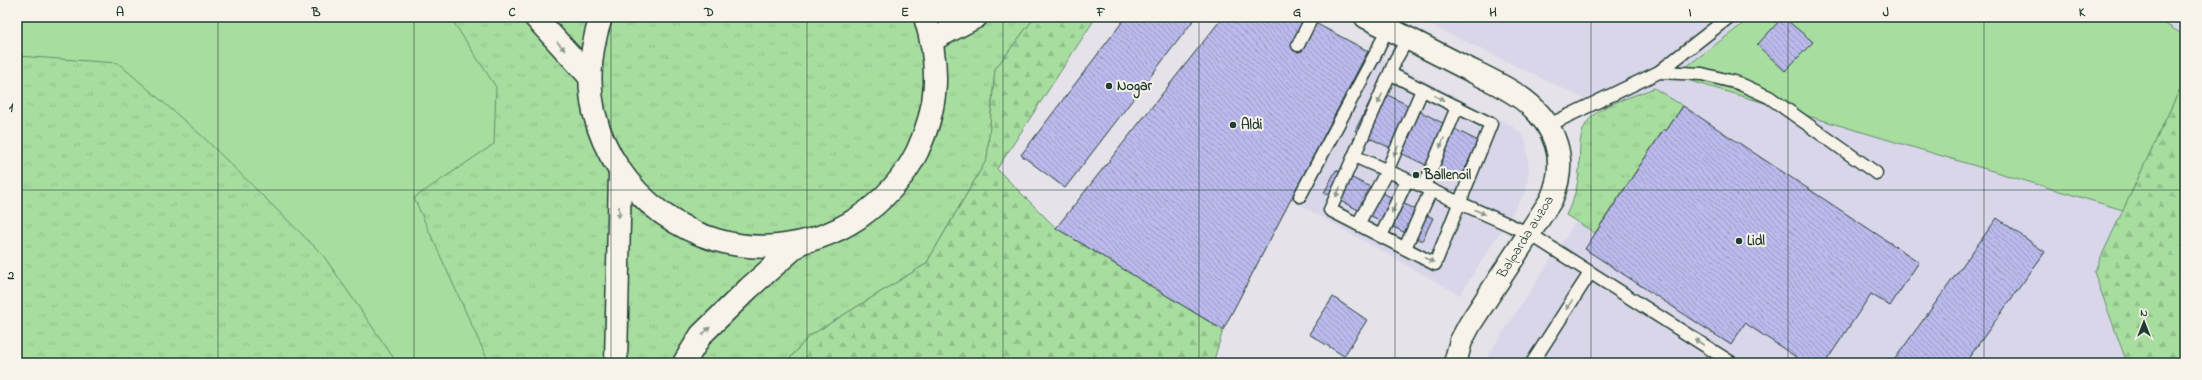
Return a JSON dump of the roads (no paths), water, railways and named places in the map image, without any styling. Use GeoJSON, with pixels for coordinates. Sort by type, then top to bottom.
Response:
{"type":"FeatureCollection","features":[{"type":"Feature","properties":{"kind":"main road"},"geometry":{"type":"LineString","coordinates":[[535,17],[590,77]]}},
{"type":"Feature","properties":{"kind":"main road"},"geometry":{"type":"LineString","coordinates":[[602,17],[594,39],[590,77],[596,117],[604,143],[620,173],[648,203],[681,227],[719,242],[760,248],[800,243],[842,228],[880,203],[909,169],[928,128],[936,84],[932,40],[925,17]]}},
{"type":"Feature","properties":{"kind":"main road"},"geometry":{"type":"LineString","coordinates":[[932,40],[976,17]]}},
{"type":"Feature","properties":{"kind":"main road","name":"Balparda auzoa"},"geometry":{"type":"LineString","coordinates":[[1366,17],[1518,95],[1531,104],[1549,126],[1557,148],[1559,178],[1551,200],[1470,324],[1461,341],[1455,363]]}},
{"type":"Feature","properties":{"kind":"main road"},"geometry":{"type":"LineString","coordinates":[[616,363],[620,173]]}},
{"type":"Feature","properties":{"kind":"main road"},"geometry":{"type":"LineString","coordinates":[[684,363],[701,335],[749,288],[800,243]]}},
{"type":"Feature","properties":{"kind":"lane"},"geometry":{"type":"LineString","coordinates":[[1298,45],[1312,17]]}},
{"type":"Feature","properties":{"kind":"lane"},"geometry":{"type":"LineString","coordinates":[[1549,126],[1659,72],[1729,17]]}},
{"type":"Feature","properties":{"kind":"lane"},"geometry":{"type":"LineString","coordinates":[[1300,196],[1378,49],[1387,28]]}},
{"type":"Feature","properties":{"kind":"lane"},"geometry":{"type":"LineString","coordinates":[[1392,74],[1491,124],[1459,202],[1436,264],[1330,210],[1392,74],[1396,59],[1408,38]]}},
{"type":"Feature","properties":{"kind":"lane"},"geometry":{"type":"LineString","coordinates":[[1659,72],[1702,74],[1738,83],[1762,94],[1876,173]]}},
{"type":"Feature","properties":{"kind":"lane"},"geometry":{"type":"LineString","coordinates":[[1358,224],[1387,171],[1422,90]]}},
{"type":"Feature","properties":{"kind":"lane"},"geometry":{"type":"LineString","coordinates":[[1405,248],[1458,107]]}},
{"type":"Feature","properties":{"kind":"lane"},"geometry":{"type":"LineString","coordinates":[[1354,156],[1530,234],[1732,363]]}},
{"type":"Feature","properties":{"kind":"lane"},"geometry":{"type":"LineString","coordinates":[[1381,236],[1407,180]]}},
{"type":"Feature","properties":{"kind":"lane"},"geometry":{"type":"LineString","coordinates":[[1532,363],[1590,272]]}},
{"type":"Feature","properties":{"kind":"place","name":"Nogar"},"geometry":{"type":"Point","coordinates":[1109,86]}},
{"type":"Feature","properties":{"kind":"place","name":"Aldi"},"geometry":{"type":"Point","coordinates":[1233,125]}},
{"type":"Feature","properties":{"kind":"place","name":"Ballenoil"},"geometry":{"type":"Point","coordinates":[1416,175]}},
{"type":"Feature","properties":{"kind":"place","name":"Lidl"},"geometry":{"type":"Point","coordinates":[1739,241]}}]}
